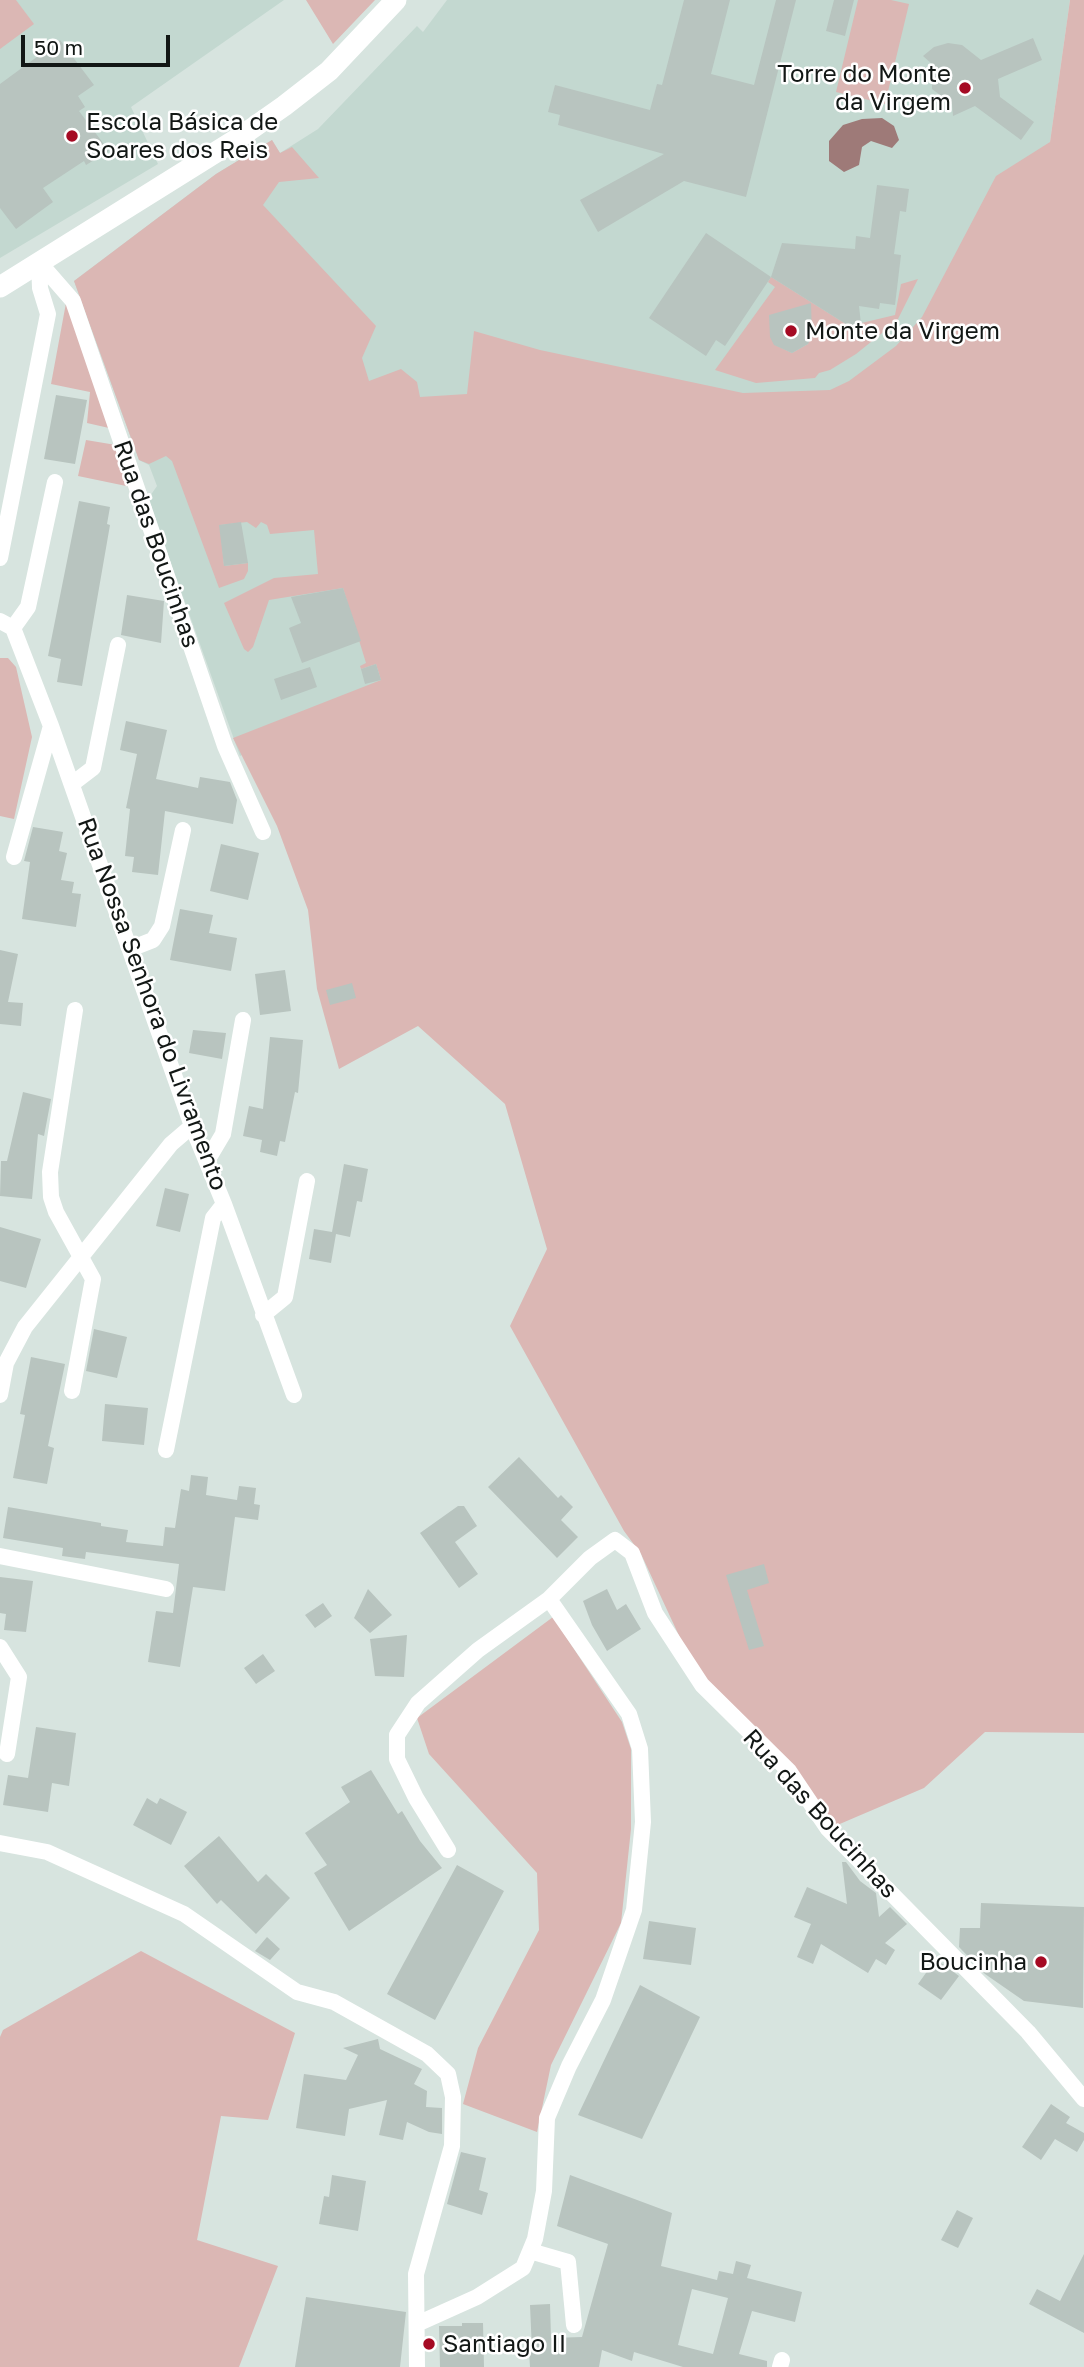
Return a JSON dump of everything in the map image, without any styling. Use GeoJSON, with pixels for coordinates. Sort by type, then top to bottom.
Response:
{"type":"FeatureCollection","features":[{"type":"Feature","properties":{"kind":"main road"},"geometry":{"type":"LineString","coordinates":[[0,287],[237,139],[284,106],[329,71],[396,0]]}},
{"type":"Feature","properties":{"kind":"street"},"geometry":{"type":"LineString","coordinates":[[0,558],[4,510],[48,314],[40,288],[39,262]]}},
{"type":"Feature","properties":{"kind":"street","name":"Rua das Boucinhas"},"geometry":{"type":"LineString","coordinates":[[39,262],[73,300],[225,746],[263,832]]}},
{"type":"Feature","properties":{"kind":"street"},"geometry":{"type":"LineString","coordinates":[[6,625],[28,607],[55,482]]}},
{"type":"Feature","properties":{"kind":"street","name":"Rua Nossa Senhora do Livramento"},"geometry":{"type":"LineString","coordinates":[[6,625],[51,726],[192,1126],[224,1204],[294,1395]]}},
{"type":"Feature","properties":{"kind":"street"},"geometry":{"type":"LineString","coordinates":[[72,784],[93,768],[118,645]]}},
{"type":"Feature","properties":{"kind":"street"},"geometry":{"type":"LineString","coordinates":[[14,857],[51,726]]}},
{"type":"Feature","properties":{"kind":"street"},"geometry":{"type":"LineString","coordinates":[[130,949],[153,940],[162,926],[183,830]]}},
{"type":"Feature","properties":{"kind":"street"},"geometry":{"type":"LineString","coordinates":[[72,1391],[93,1279],[56,1212],[50,1182],[75,1010]]}},
{"type":"Feature","properties":{"kind":"street"},"geometry":{"type":"LineString","coordinates":[[207,1161],[223,1134],[243,1020]]}},
{"type":"Feature","properties":{"kind":"street"},"geometry":{"type":"LineString","coordinates":[[0,1395],[6,1363],[25,1327],[171,1144],[192,1126]]}},
{"type":"Feature","properties":{"kind":"street"},"geometry":{"type":"LineString","coordinates":[[263,1315],[285,1297],[307,1181]]}},
{"type":"Feature","properties":{"kind":"street"},"geometry":{"type":"LineString","coordinates":[[166,1450],[213,1218],[224,1204]]}},
{"type":"Feature","properties":{"kind":"street","name":"Rua das Boucinhas"},"geometry":{"type":"LineString","coordinates":[[549,1599],[590,1558],[615,1540],[632,1553],[655,1613],[702,1685],[789,1771],[828,1829],[1028,2032],[1084,2099]]}},
{"type":"Feature","properties":{"kind":"street"},"geometry":{"type":"LineString","coordinates":[[0,1556],[166,1589]]}},
{"type":"Feature","properties":{"kind":"street"},"geometry":{"type":"LineString","coordinates":[[417,2324],[477,2297],[523,2268],[530,2251],[544,2191],[547,2118],[569,2066],[603,2000],[634,1910],[643,1822],[640,1749],[629,1714],[549,1599],[478,1650],[418,1703],[397,1735],[397,1759],[416,1798],[448,1850]]}},
{"type":"Feature","properties":{"kind":"street"},"geometry":{"type":"LineString","coordinates":[[0,1647],[19,1676],[7,1754]]}},
{"type":"Feature","properties":{"kind":"street"},"geometry":{"type":"LineString","coordinates":[[0,1843],[47,1852],[184,1914],[297,1992],[334,2002],[427,2054],[448,2074],[453,2097],[452,2146],[416,2274],[417,2367]]}},
{"type":"Feature","properties":{"kind":"street"},"geometry":{"type":"LineString","coordinates":[[530,2251],[568,2262],[574,2325]]}},
{"type":"Feature","properties":{"kind":"shaded area","name":"Escola Básica de Soares dos Reis"},"geometry":{"type":"Polygon","coordinates":[[[0,0],[284,0],[131,107],[158,164],[0,258],[0,0]]]}},
{"type":"Feature","properties":{"kind":"shaded area"},"geometry":{"type":"Polygon","coordinates":[[[0,0],[16,0],[34,24],[0,49],[0,0]]]}},
{"type":"Feature","properties":{"kind":"shaded area"},"geometry":{"type":"Polygon","coordinates":[[[306,0],[375,0],[333,44],[306,0]]]}},
{"type":"Feature","properties":{"kind":"shaded area"},"geometry":{"type":"Polygon","coordinates":[[[447,0],[1070,0],[1050,142],[991,361],[240,756],[148,499],[157,486],[149,465],[139,460],[74,281],[216,174],[272,140],[280,153],[318,129],[417,26],[423,32],[447,0]]]}},
{"type":"Feature","properties":{"kind":"shaded area"},"geometry":{"type":"Polygon","coordinates":[[[858,0],[891,0],[909,4],[885,104],[836,92],[858,0]]]}},
{"type":"Feature","properties":{"kind":"shaded area"},"geometry":{"type":"Polygon","coordinates":[[[1070,0],[1084,0],[1084,1733],[985,1732],[924,1788],[828,1829],[789,1771],[702,1685],[641,1554],[624,1531],[510,1326],[547,1249],[505,1104],[418,1026],[339,1069],[317,989],[308,910],[277,826],[233,738],[381,680],[376,664],[361,669],[360,666],[366,663],[343,588],[269,600],[253,647],[248,652],[244,649],[224,603],[274,578],[318,574],[314,530],[270,534],[267,525],[261,522],[256,528],[247,522],[220,525],[224,566],[248,563],[248,571],[244,579],[219,588],[172,461],[166,456],[149,464],[139,460],[74,281],[216,174],[272,140],[280,153],[292,147],[319,178],[279,182],[263,205],[376,326],[362,358],[369,381],[401,369],[417,382],[420,397],[467,394],[474,331],[540,350],[743,393],[830,390],[849,381],[896,346],[922,317],[996,176],[1050,142],[1070,0]]]}},
{"type":"Feature","properties":{"kind":"shaded area"},"geometry":{"type":"Polygon","coordinates":[[[882,118],[894,126],[899,140],[892,148],[871,141],[862,147],[859,165],[844,172],[829,161],[829,141],[843,125],[862,119],[882,118]]]}},
{"type":"Feature","properties":{"kind":"shaded area"},"geometry":{"type":"Polygon","coordinates":[[[771,277],[849,326],[895,315],[901,284],[918,279],[897,321],[856,354],[830,370],[819,373],[815,378],[756,383],[715,370],[775,287],[768,282],[771,277]],[[807,317],[770,327],[775,345],[792,353],[808,344],[812,325],[807,317]]]}},
{"type":"Feature","properties":{"kind":"shaded area"},"geometry":{"type":"Polygon","coordinates":[[[66,303],[109,428],[87,423],[90,392],[51,384],[66,303]]]}},
{"type":"Feature","properties":{"kind":"shaded area"},"geometry":{"type":"Polygon","coordinates":[[[86,440],[116,445],[131,487],[78,476],[86,440]]]}},
{"type":"Feature","properties":{"kind":"shaded area"},"geometry":{"type":"Polygon","coordinates":[[[0,658],[8,658],[16,667],[32,737],[14,819],[0,816],[0,658]]]}},
{"type":"Feature","properties":{"kind":"shaded area"},"geometry":{"type":"Polygon","coordinates":[[[553,1617],[622,1722],[631,1749],[631,1829],[621,1923],[551,2065],[537,2132],[463,2104],[478,2048],[539,1930],[537,1873],[429,1754],[417,1718],[553,1617]]]}},
{"type":"Feature","properties":{"kind":"shaded area"},"geometry":{"type":"Polygon","coordinates":[[[141,1951],[295,2033],[268,2120],[221,2116],[197,2240],[278,2266],[239,2367],[0,2367],[0,2037],[3,2030],[141,1951]]]}},
{"type":"Feature","properties":{"kind":"building"},"geometry":{"type":"Polygon","coordinates":[[[684,0],[730,0],[711,74],[754,85],[776,0],[796,0],[746,197],[684,181],[598,232],[580,200],[664,154],[558,125],[560,115],[548,112],[555,85],[650,110],[657,84],[662,85],[684,0]]]}},
{"type":"Feature","properties":{"kind":"building"},"geometry":{"type":"Polygon","coordinates":[[[834,0],[854,0],[845,36],[826,31],[834,0]]]}},
{"type":"Feature","properties":{"kind":"building","name":"Torre do Monte da Virgem"},"geometry":{"type":"Polygon","coordinates":[[[1033,38],[1042,60],[998,79],[1000,97],[1034,122],[1021,140],[975,106],[953,116],[952,104],[932,89],[932,64],[923,56],[934,47],[948,43],[962,45],[981,60],[1033,38]]]}},
{"type":"Feature","properties":{"kind":"building"},"geometry":{"type":"Polygon","coordinates":[[[60,40],[94,85],[78,96],[85,107],[79,111],[109,151],[86,165],[84,161],[43,188],[53,202],[16,229],[0,208],[0,84],[60,40]]]}},
{"type":"Feature","properties":{"kind":"building"},"geometry":{"type":"Polygon","coordinates":[[[877,185],[909,189],[906,212],[900,211],[894,254],[901,255],[895,305],[880,303],[879,309],[859,306],[861,324],[849,326],[771,277],[782,243],[855,249],[856,236],[870,238],[877,185]]]}},
{"type":"Feature","properties":{"kind":"building"},"geometry":{"type":"Polygon","coordinates":[[[706,233],[771,277],[725,346],[716,340],[706,356],[649,318],[706,233]]]}},
{"type":"Feature","properties":{"kind":"building","name":"Monte da Virgem"},"geometry":{"type":"Polygon","coordinates":[[[811,303],[812,335],[808,344],[792,353],[774,345],[770,337],[769,315],[811,303]]]}},
{"type":"Feature","properties":{"kind":"building"},"geometry":{"type":"Polygon","coordinates":[[[56,395],[87,400],[75,464],[44,459],[56,395]]]}},
{"type":"Feature","properties":{"kind":"building"},"geometry":{"type":"Polygon","coordinates":[[[79,501],[110,507],[107,524],[110,525],[82,686],[57,682],[61,659],[48,656],[79,501]]]}},
{"type":"Feature","properties":{"kind":"building"},"geometry":{"type":"Polygon","coordinates":[[[241,522],[248,563],[224,566],[219,525],[241,522]]]}},
{"type":"Feature","properties":{"kind":"building"},"geometry":{"type":"Polygon","coordinates":[[[343,588],[361,641],[302,663],[289,628],[301,623],[291,597],[343,588]]]}},
{"type":"Feature","properties":{"kind":"building"},"geometry":{"type":"Polygon","coordinates":[[[127,595],[164,601],[161,643],[121,635],[127,595]]]}},
{"type":"Feature","properties":{"kind":"building"},"geometry":{"type":"Polygon","coordinates":[[[376,664],[381,680],[365,684],[361,669],[376,664]]]}},
{"type":"Feature","properties":{"kind":"building"},"geometry":{"type":"Polygon","coordinates":[[[310,667],[317,687],[281,700],[274,679],[310,667]]]}},
{"type":"Feature","properties":{"kind":"building"},"geometry":{"type":"Polygon","coordinates":[[[126,721],[167,730],[156,779],[198,788],[200,777],[230,782],[237,800],[233,824],[165,811],[158,875],[132,872],[134,857],[125,856],[130,809],[126,808],[137,754],[120,750],[126,721]]]}},
{"type":"Feature","properties":{"kind":"building"},"geometry":{"type":"Polygon","coordinates":[[[33,827],[63,832],[59,851],[67,853],[61,880],[74,882],[72,893],[81,894],[76,927],[22,919],[30,862],[24,861],[33,827]]]}},
{"type":"Feature","properties":{"kind":"building"},"geometry":{"type":"Polygon","coordinates":[[[221,844],[259,853],[248,900],[210,891],[221,844]]]}},
{"type":"Feature","properties":{"kind":"building"},"geometry":{"type":"Polygon","coordinates":[[[180,909],[213,915],[209,933],[237,938],[231,971],[170,960],[180,909]]]}},
{"type":"Feature","properties":{"kind":"building"},"geometry":{"type":"Polygon","coordinates":[[[0,950],[18,954],[8,1002],[23,1003],[21,1026],[0,1024],[0,950]]]}},
{"type":"Feature","properties":{"kind":"building"},"geometry":{"type":"Polygon","coordinates":[[[285,970],[291,1011],[260,1015],[255,974],[285,970]]]}},
{"type":"Feature","properties":{"kind":"building"},"geometry":{"type":"Polygon","coordinates":[[[352,983],[356,998],[330,1005],[326,990],[352,983]]]}},
{"type":"Feature","properties":{"kind":"building"},"geometry":{"type":"Polygon","coordinates":[[[193,1030],[226,1033],[222,1059],[189,1053],[193,1030]]]}},
{"type":"Feature","properties":{"kind":"building"},"geometry":{"type":"Polygon","coordinates":[[[270,1037],[303,1040],[298,1093],[295,1092],[285,1142],[280,1141],[277,1156],[260,1152],[262,1140],[243,1136],[249,1106],[263,1109],[270,1037]]]}},
{"type":"Feature","properties":{"kind":"building"},"geometry":{"type":"Polygon","coordinates":[[[23,1092],[51,1099],[44,1136],[38,1134],[32,1199],[0,1196],[1,1161],[7,1161],[23,1092]]]}},
{"type":"Feature","properties":{"kind":"building"},"geometry":{"type":"Polygon","coordinates":[[[344,1164],[368,1169],[362,1202],[357,1201],[350,1237],[336,1234],[331,1263],[309,1259],[314,1229],[332,1232],[344,1164]]]}},
{"type":"Feature","properties":{"kind":"building"},"geometry":{"type":"Polygon","coordinates":[[[165,1188],[189,1194],[180,1232],[156,1226],[165,1188]]]}},
{"type":"Feature","properties":{"kind":"building"},"geometry":{"type":"Polygon","coordinates":[[[0,1227],[41,1239],[26,1288],[0,1281],[0,1227]]]}},
{"type":"Feature","properties":{"kind":"building"},"geometry":{"type":"Polygon","coordinates":[[[94,1329],[127,1337],[117,1378],[86,1371],[94,1329]]]}},
{"type":"Feature","properties":{"kind":"building"},"geometry":{"type":"Polygon","coordinates":[[[31,1357],[65,1364],[48,1446],[54,1448],[47,1484],[13,1478],[25,1415],[20,1414],[31,1357]]]}},
{"type":"Feature","properties":{"kind":"building"},"geometry":{"type":"Polygon","coordinates":[[[105,1404],[148,1408],[144,1445],[102,1441],[105,1404]]]}},
{"type":"Feature","properties":{"kind":"building"},"geometry":{"type":"Polygon","coordinates":[[[519,1457],[558,1498],[561,1495],[573,1507],[561,1520],[578,1537],[557,1558],[488,1487],[519,1457]]]}},
{"type":"Feature","properties":{"kind":"building"},"geometry":{"type":"Polygon","coordinates":[[[191,1475],[208,1477],[206,1495],[237,1500],[239,1486],[256,1488],[254,1504],[260,1505],[258,1520],[235,1517],[225,1591],[193,1587],[180,1667],[148,1662],[156,1611],[173,1613],[179,1564],[86,1552],[85,1559],[62,1556],[63,1548],[3,1538],[8,1507],[101,1523],[101,1526],[128,1530],[126,1542],[163,1546],[165,1527],[175,1528],[181,1489],[189,1491],[191,1475]]]}},
{"type":"Feature","properties":{"kind":"building"},"geometry":{"type":"Polygon","coordinates":[[[458,1506],[464,1506],[477,1526],[455,1542],[478,1574],[459,1588],[420,1533],[458,1506]]]}},
{"type":"Feature","properties":{"kind":"building"},"geometry":{"type":"Polygon","coordinates":[[[764,1564],[769,1583],[747,1590],[764,1646],[749,1650],[726,1575],[764,1564]]]}},
{"type":"Feature","properties":{"kind":"building"},"geometry":{"type":"Polygon","coordinates":[[[0,1577],[33,1581],[26,1632],[4,1630],[6,1614],[0,1613],[0,1577]]]}},
{"type":"Feature","properties":{"kind":"building"},"geometry":{"type":"Polygon","coordinates":[[[368,1589],[392,1615],[370,1633],[354,1618],[368,1589]]]}},
{"type":"Feature","properties":{"kind":"building"},"geometry":{"type":"Polygon","coordinates":[[[607,1589],[617,1610],[626,1604],[641,1629],[607,1651],[592,1625],[583,1601],[607,1589]]]}},
{"type":"Feature","properties":{"kind":"building"},"geometry":{"type":"Polygon","coordinates":[[[323,1603],[332,1616],[315,1628],[305,1615],[323,1603]]]}},
{"type":"Feature","properties":{"kind":"building"},"geometry":{"type":"Polygon","coordinates":[[[407,1635],[404,1677],[375,1676],[370,1639],[407,1635]]]}},
{"type":"Feature","properties":{"kind":"building"},"geometry":{"type":"Polygon","coordinates":[[[263,1654],[275,1671],[256,1684],[244,1668],[263,1654]]]}},
{"type":"Feature","properties":{"kind":"building"},"geometry":{"type":"Polygon","coordinates":[[[36,1727],[76,1733],[69,1786],[52,1783],[48,1812],[3,1805],[8,1775],[28,1778],[36,1727]]]}},
{"type":"Feature","properties":{"kind":"building"},"geometry":{"type":"Polygon","coordinates":[[[371,1770],[398,1814],[402,1811],[420,1841],[442,1868],[349,1931],[314,1873],[327,1865],[305,1833],[350,1802],[341,1787],[371,1770]]]}},
{"type":"Feature","properties":{"kind":"building"},"geometry":{"type":"Polygon","coordinates":[[[147,1798],[157,1804],[160,1798],[187,1812],[171,1845],[133,1825],[147,1798]]]}},
{"type":"Feature","properties":{"kind":"building"},"geometry":{"type":"Polygon","coordinates":[[[219,1836],[258,1882],[266,1874],[290,1898],[256,1934],[221,1900],[217,1904],[184,1866],[219,1836]]]}},
{"type":"Feature","properties":{"kind":"building"},"geometry":{"type":"Polygon","coordinates":[[[842,1862],[846,1862],[860,1881],[876,1893],[879,1917],[890,1907],[907,1924],[885,1943],[895,1950],[886,1965],[876,1959],[868,1973],[821,1944],[813,1964],[797,1957],[811,1924],[794,1917],[807,1887],[847,1904],[842,1862]]]}},
{"type":"Feature","properties":{"kind":"building"},"geometry":{"type":"Polygon","coordinates":[[[457,1865],[504,1891],[435,2020],[387,1994],[457,1865]]]}},
{"type":"Feature","properties":{"kind":"building"},"geometry":{"type":"Polygon","coordinates":[[[981,1903],[1084,1907],[1083,2008],[1024,2001],[985,1974],[959,1947],[960,1928],[980,1928],[981,1903]]]}},
{"type":"Feature","properties":{"kind":"building"},"geometry":{"type":"Polygon","coordinates":[[[649,1921],[696,1928],[691,1965],[643,1959],[649,1921]]]}},
{"type":"Feature","properties":{"kind":"building"},"geometry":{"type":"Polygon","coordinates":[[[267,1937],[280,1949],[270,1960],[255,1951],[267,1937]]]}},
{"type":"Feature","properties":{"kind":"building"},"geometry":{"type":"Polygon","coordinates":[[[936,1959],[959,1976],[941,2000],[918,1984],[936,1959]]]}},
{"type":"Feature","properties":{"kind":"building"},"geometry":{"type":"Polygon","coordinates":[[[640,1985],[700,2017],[642,2139],[578,2115],[640,1985]]]}},
{"type":"Feature","properties":{"kind":"building"},"geometry":{"type":"Polygon","coordinates":[[[378,2039],[380,2049],[422,2069],[414,2084],[427,2091],[426,2107],[442,2108],[442,2134],[429,2132],[407,2122],[403,2140],[379,2135],[387,2100],[349,2109],[345,2136],[296,2128],[304,2074],[346,2080],[358,2055],[343,2048],[378,2039]]]}},
{"type":"Feature","properties":{"kind":"building"},"geometry":{"type":"Polygon","coordinates":[[[1051,2104],[1070,2117],[1066,2123],[1084,2133],[1084,2140],[1077,2152],[1055,2139],[1041,2160],[1022,2147],[1051,2104]]]}},
{"type":"Feature","properties":{"kind":"building"},"geometry":{"type":"Polygon","coordinates":[[[461,2152],[486,2158],[479,2190],[488,2193],[482,2215],[447,2204],[461,2152]]]}},
{"type":"Feature","properties":{"kind":"building"},"geometry":{"type":"Polygon","coordinates":[[[332,2175],[366,2181],[358,2231],[319,2224],[324,2196],[329,2197],[332,2175]]]}},
{"type":"Feature","properties":{"kind":"building"},"geometry":{"type":"Polygon","coordinates":[[[570,2175],[672,2213],[661,2266],[717,2280],[719,2271],[733,2274],[736,2261],[751,2265],[747,2278],[802,2292],[795,2322],[752,2311],[739,2354],[767,2361],[767,2367],[683,2367],[634,2352],[632,2361],[602,2350],[599,2367],[530,2367],[530,2305],[550,2304],[551,2338],[582,2337],[608,2244],[557,2226],[570,2175]],[[692,2289],[678,2345],[713,2354],[728,2298],[692,2289]]]}},
{"type":"Feature","properties":{"kind":"building"},"geometry":{"type":"Polygon","coordinates":[[[957,2210],[973,2218],[958,2248],[941,2240],[957,2210]]]}},
{"type":"Feature","properties":{"kind":"building"},"geometry":{"type":"Polygon","coordinates":[[[1084,2254],[1084,2333],[1029,2304],[1037,2289],[1060,2301],[1084,2254]]]}},
{"type":"Feature","properties":{"kind":"building"},"geometry":{"type":"Polygon","coordinates":[[[306,2297],[406,2312],[400,2367],[295,2367],[306,2297]]]}},
{"type":"Feature","properties":{"kind":"building"},"geometry":{"type":"Polygon","coordinates":[[[462,2323],[483,2323],[484,2367],[440,2367],[439,2326],[462,2326],[462,2323]]]}},
{"type":"Feature","properties":{"kind":"place","name":"Torre do Monte da Virgem"},"geometry":{"type":"Point","coordinates":[965,88]}},
{"type":"Feature","properties":{"kind":"place","name":"Escola Básica de Soares dos Reis"},"geometry":{"type":"Point","coordinates":[72,136]}},
{"type":"Feature","properties":{"kind":"place","name":"Monte da Virgem"},"geometry":{"type":"Point","coordinates":[791,331]}},
{"type":"Feature","properties":{"kind":"place","name":"Boucinha"},"geometry":{"type":"Point","coordinates":[1041,1962]}},
{"type":"Feature","properties":{"kind":"place","name":"Santiago II"},"geometry":{"type":"Point","coordinates":[429,2344]}}]}
